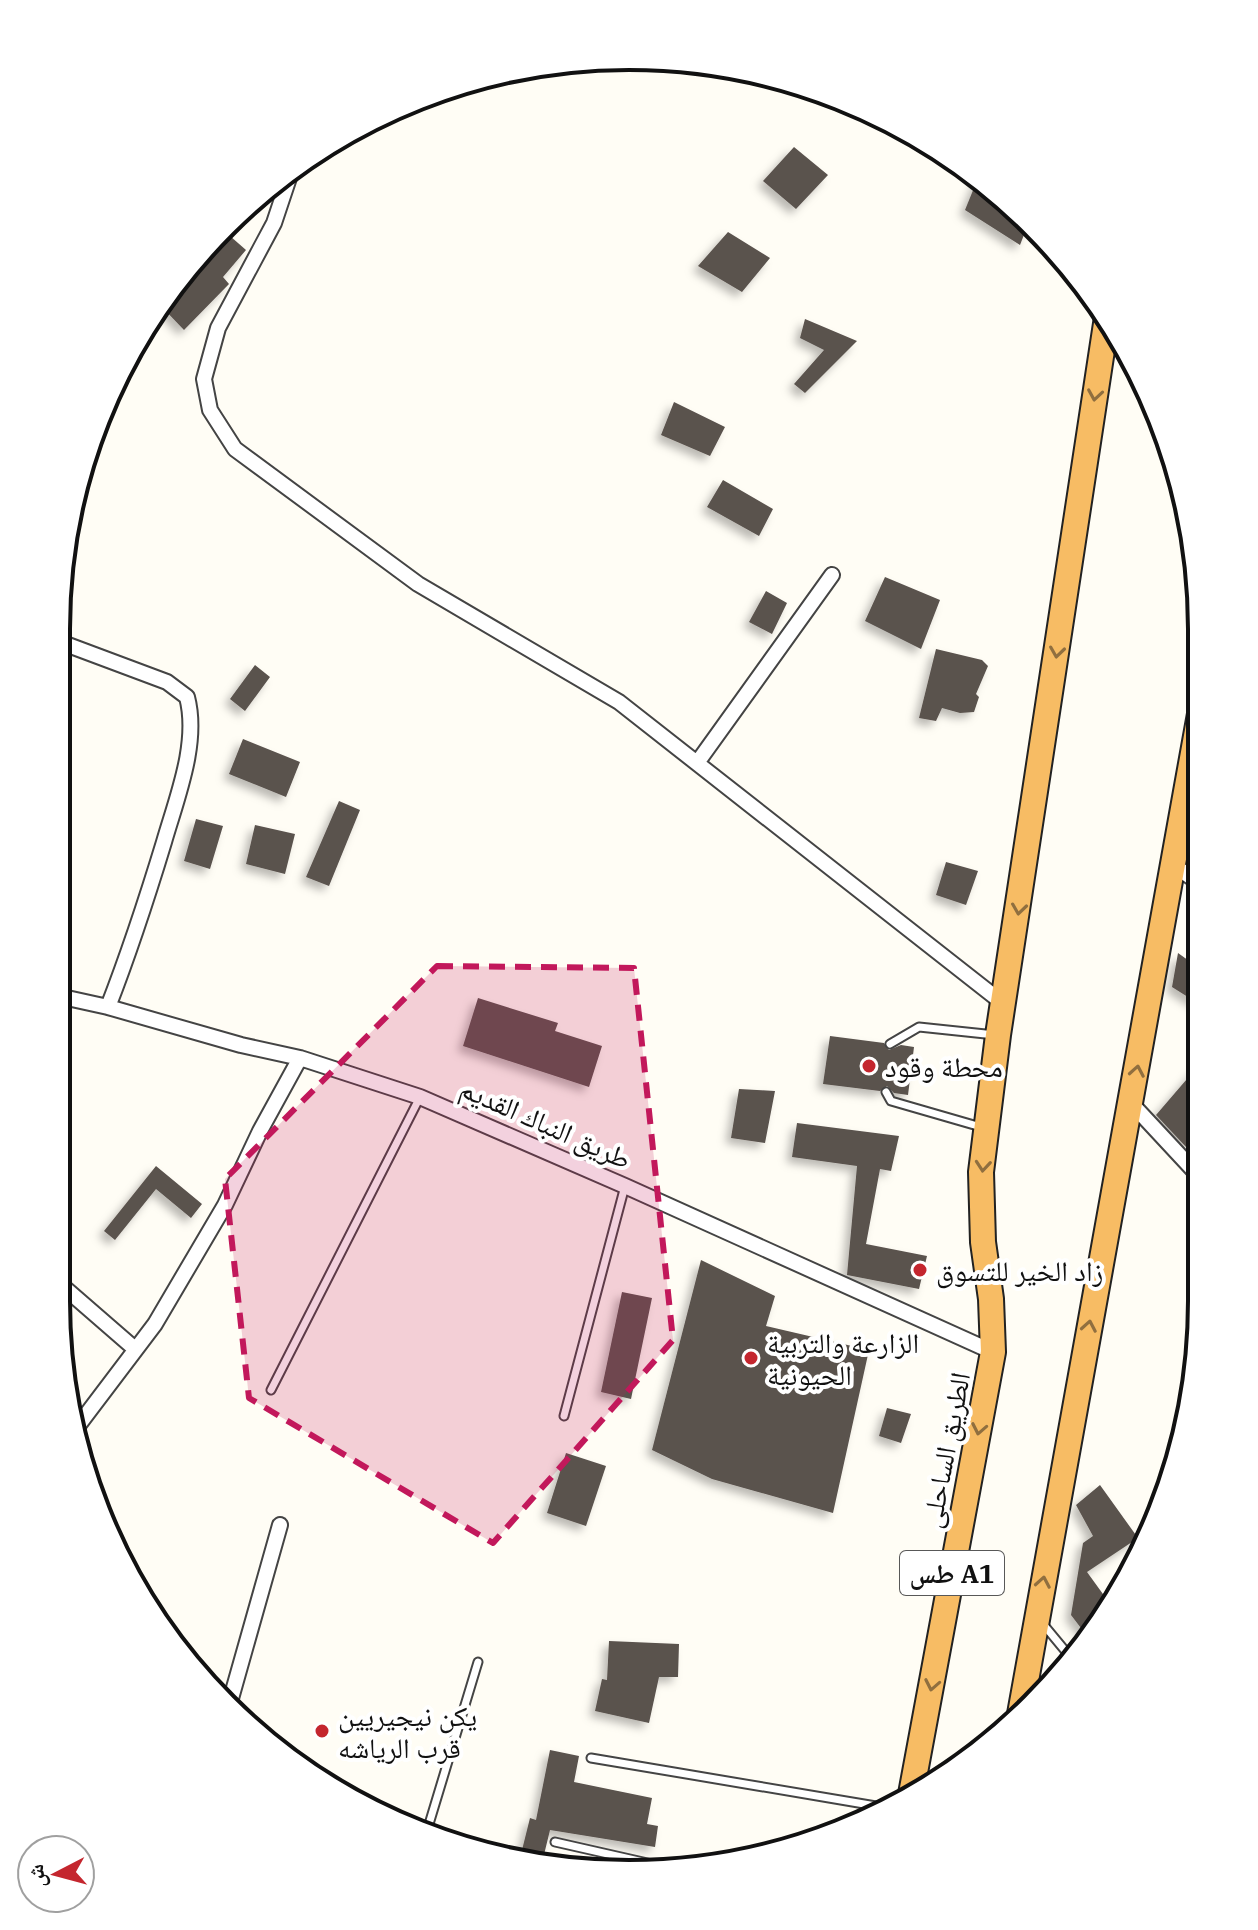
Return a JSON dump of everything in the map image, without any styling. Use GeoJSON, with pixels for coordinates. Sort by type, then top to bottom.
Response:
{"type":"FeatureCollection","features":[{"type":"Feature","properties":{"kind":"highway","name":"الطريق الساحلى"},"geometry":{"type":"LineString","coordinates":[[913,1782],[993,1352],[981,1210],[981,1172],[998,1035],[1104,335]]}},
{"type":"Feature","properties":{"kind":"highway"},"geometry":{"type":"LineString","coordinates":[[1023,1697],[1188,787]]}},
{"type":"Feature","properties":{"kind":"street"},"geometry":{"type":"LineString","coordinates":[[285,189],[274,223],[218,328],[204,379],[210,410],[235,449],[418,584],[619,702],[1004,1004]]}},
{"type":"Feature","properties":{"kind":"street"},"geometry":{"type":"LineString","coordinates":[[697,763],[832,575]]}},
{"type":"Feature","properties":{"kind":"street"},"geometry":{"type":"LineString","coordinates":[[70,646],[167,682],[187,697],[191,712],[180,787],[108,1007]]}},
{"type":"Feature","properties":{"kind":"street"},"geometry":{"type":"LineString","coordinates":[[1175,866],[1188,875]]}},
{"type":"Feature","properties":{"kind":"street","name":"طريق النباك القديم"},"geometry":{"type":"LineString","coordinates":[[70,999],[300,1058],[420,1097],[993,1352]]}},
{"type":"Feature","properties":{"kind":"street"},"geometry":{"type":"LineString","coordinates":[[83,1419],[155,1324],[225,1205],[260,1131],[300,1058]]}},
{"type":"Feature","properties":{"kind":"street"},"geometry":{"type":"LineString","coordinates":[[1131,1103],[1188,1164]]}},
{"type":"Feature","properties":{"kind":"street"},"geometry":{"type":"LineString","coordinates":[[70,1293],[135,1349]]}},
{"type":"Feature","properties":{"kind":"street"},"geometry":{"type":"LineString","coordinates":[[232,1694],[280,1525]]}},
{"type":"Feature","properties":{"kind":"lane"},"geometry":{"type":"LineString","coordinates":[[890,1044],[919,1027],[998,1035]]}},
{"type":"Feature","properties":{"kind":"lane"},"geometry":{"type":"LineString","coordinates":[[886,1092],[891,1101],[987,1129]]}},
{"type":"Feature","properties":{"kind":"lane"},"geometry":{"type":"LineString","coordinates":[[271,1390],[420,1097]]}},
{"type":"Feature","properties":{"kind":"lane"},"geometry":{"type":"LineString","coordinates":[[564,1416],[625,1186]]}},
{"type":"Feature","properties":{"kind":"lane"},"geometry":{"type":"LineString","coordinates":[[1037,1616],[1065,1650]]}},
{"type":"Feature","properties":{"kind":"lane"},"geometry":{"type":"LineString","coordinates":[[429,1823],[478,1662]]}},
{"type":"Feature","properties":{"kind":"lane"},"geometry":{"type":"LineString","coordinates":[[591,1758],[870,1805]]}},
{"type":"Feature","properties":{"kind":"lane"},"geometry":{"type":"LineString","coordinates":[[555,1842],[634,1860]]}},
{"type":"Feature","properties":{"kind":"highlighted area"},"geometry":{"type":"Polygon","coordinates":[[[437,966],[634,968],[673,1340],[493,1543],[249,1398],[225,1179],[437,966]]]}},
{"type":"Feature","properties":{"kind":"building"},"geometry":{"type":"Polygon","coordinates":[[[794,147],[828,175],[796,209],[763,181],[794,147]]]}},
{"type":"Feature","properties":{"kind":"building"},"geometry":{"type":"Polygon","coordinates":[[[973,189],[1024,234],[1020,245],[965,210],[973,189]]]}},
{"type":"Feature","properties":{"kind":"building"},"geometry":{"type":"Polygon","coordinates":[[[728,232],[770,258],[742,292],[698,266],[728,232]]]}},
{"type":"Feature","properties":{"kind":"building"},"geometry":{"type":"Polygon","coordinates":[[[231,237],[246,250],[223,277],[229,284],[184,330],[168,313],[231,237]]]}},
{"type":"Feature","properties":{"kind":"building"},"geometry":{"type":"Polygon","coordinates":[[[805,319],[857,341],[805,393],[794,384],[824,350],[800,338],[805,319]]]}},
{"type":"Feature","properties":{"kind":"building"},"geometry":{"type":"Polygon","coordinates":[[[674,402],[725,427],[710,456],[661,435],[674,402]]]}},
{"type":"Feature","properties":{"kind":"building"},"geometry":{"type":"Polygon","coordinates":[[[723,480],[773,509],[759,536],[707,507],[723,480]]]}},
{"type":"Feature","properties":{"kind":"building"},"geometry":{"type":"Polygon","coordinates":[[[885,577],[940,600],[921,649],[865,621],[885,577]]]}},
{"type":"Feature","properties":{"kind":"building"},"geometry":{"type":"Polygon","coordinates":[[[766,591],[787,603],[772,634],[749,622],[766,591]]]}},
{"type":"Feature","properties":{"kind":"building"},"geometry":{"type":"Polygon","coordinates":[[[936,649],[982,660],[988,666],[976,694],[979,697],[974,712],[960,713],[942,708],[936,721],[919,718],[936,649]]]}},
{"type":"Feature","properties":{"kind":"building"},"geometry":{"type":"Polygon","coordinates":[[[255,665],[270,677],[245,711],[230,699],[255,665]]]}},
{"type":"Feature","properties":{"kind":"building"},"geometry":{"type":"Polygon","coordinates":[[[243,739],[300,762],[286,797],[229,774],[243,739]]]}},
{"type":"Feature","properties":{"kind":"building"},"geometry":{"type":"Polygon","coordinates":[[[339,801],[360,810],[329,886],[306,877],[339,801]]]}},
{"type":"Feature","properties":{"kind":"building"},"geometry":{"type":"Polygon","coordinates":[[[196,819],[223,826],[210,869],[184,861],[196,819]]]}},
{"type":"Feature","properties":{"kind":"building"},"geometry":{"type":"Polygon","coordinates":[[[255,825],[295,834],[285,874],[246,864],[255,825]]]}},
{"type":"Feature","properties":{"kind":"building"},"geometry":{"type":"Polygon","coordinates":[[[946,862],[978,871],[966,905],[936,895],[946,862]]]}},
{"type":"Feature","properties":{"kind":"building"},"geometry":{"type":"Polygon","coordinates":[[[1178,953],[1188,960],[1188,997],[1172,987],[1178,953]]]}},
{"type":"Feature","properties":{"kind":"building"},"geometry":{"type":"Polygon","coordinates":[[[478,998],[558,1023],[555,1031],[602,1046],[589,1087],[463,1046],[478,998]]]}},
{"type":"Feature","properties":{"kind":"building","name":"محطة وقود"},"geometry":{"type":"Polygon","coordinates":[[[830,1036],[884,1043],[889,1050],[901,1045],[914,1047],[908,1095],[894,1093],[887,1086],[880,1091],[823,1084],[830,1036]]]}},
{"type":"Feature","properties":{"kind":"building"},"geometry":{"type":"Polygon","coordinates":[[[1188,1078],[1186,1147],[1156,1115],[1188,1078]]]}},
{"type":"Feature","properties":{"kind":"building"},"geometry":{"type":"Polygon","coordinates":[[[739,1089],[775,1091],[765,1143],[731,1138],[739,1089]]]}},
{"type":"Feature","properties":{"kind":"building"},"geometry":{"type":"Polygon","coordinates":[[[797,1123],[899,1136],[891,1171],[880,1169],[866,1244],[927,1256],[919,1289],[847,1275],[857,1166],[792,1157],[797,1123]]]}},
{"type":"Feature","properties":{"kind":"building"},"geometry":{"type":"Polygon","coordinates":[[[156,1166],[202,1204],[191,1218],[156,1189],[115,1240],[104,1231],[156,1166]]]}},
{"type":"Feature","properties":{"kind":"building"},"geometry":{"type":"Polygon","coordinates":[[[701,1260],[775,1296],[766,1326],[869,1350],[833,1513],[712,1479],[652,1450],[701,1260]]]}},
{"type":"Feature","properties":{"kind":"building"},"geometry":{"type":"Polygon","coordinates":[[[622,1292],[652,1298],[631,1399],[601,1392],[622,1292]]]}},
{"type":"Feature","properties":{"kind":"building"},"geometry":{"type":"Polygon","coordinates":[[[887,1408],[911,1414],[901,1443],[879,1436],[887,1408]]]}},
{"type":"Feature","properties":{"kind":"building"},"geometry":{"type":"Polygon","coordinates":[[[566,1453],[606,1466],[586,1526],[547,1513],[566,1453]]]}},
{"type":"Feature","properties":{"kind":"building"},"geometry":{"type":"Polygon","coordinates":[[[1100,1485],[1136,1535],[1133,1541],[1087,1572],[1104,1595],[1081,1629],[1071,1615],[1083,1543],[1093,1536],[1076,1505],[1100,1485]]]}},
{"type":"Feature","properties":{"kind":"building"},"geometry":{"type":"Polygon","coordinates":[[[609,1641],[679,1644],[678,1677],[659,1677],[649,1723],[595,1711],[602,1679],[607,1680],[609,1641]]]}},
{"type":"Feature","properties":{"kind":"building"},"geometry":{"type":"Polygon","coordinates":[[[550,1750],[579,1756],[574,1782],[652,1798],[647,1824],[658,1826],[655,1847],[550,1830],[544,1853],[522,1849],[530,1818],[536,1820],[550,1750]]]}},
{"type":"Feature","properties":{"kind":"place","name":"محطة وقود"},"geometry":{"type":"Point","coordinates":[869,1066]}},
{"type":"Feature","properties":{"kind":"place","name":"زاد الخير للتسوق"},"geometry":{"type":"Point","coordinates":[920,1270]}},
{"type":"Feature","properties":{"kind":"place","name":"الزارعة والتربية الحيونية"},"geometry":{"type":"Point","coordinates":[751,1358]}},
{"type":"Feature","properties":{"kind":"place","name":"يكن نيجيريين قرب الرياشه"},"geometry":{"type":"Point","coordinates":[322,1731]}}]}
